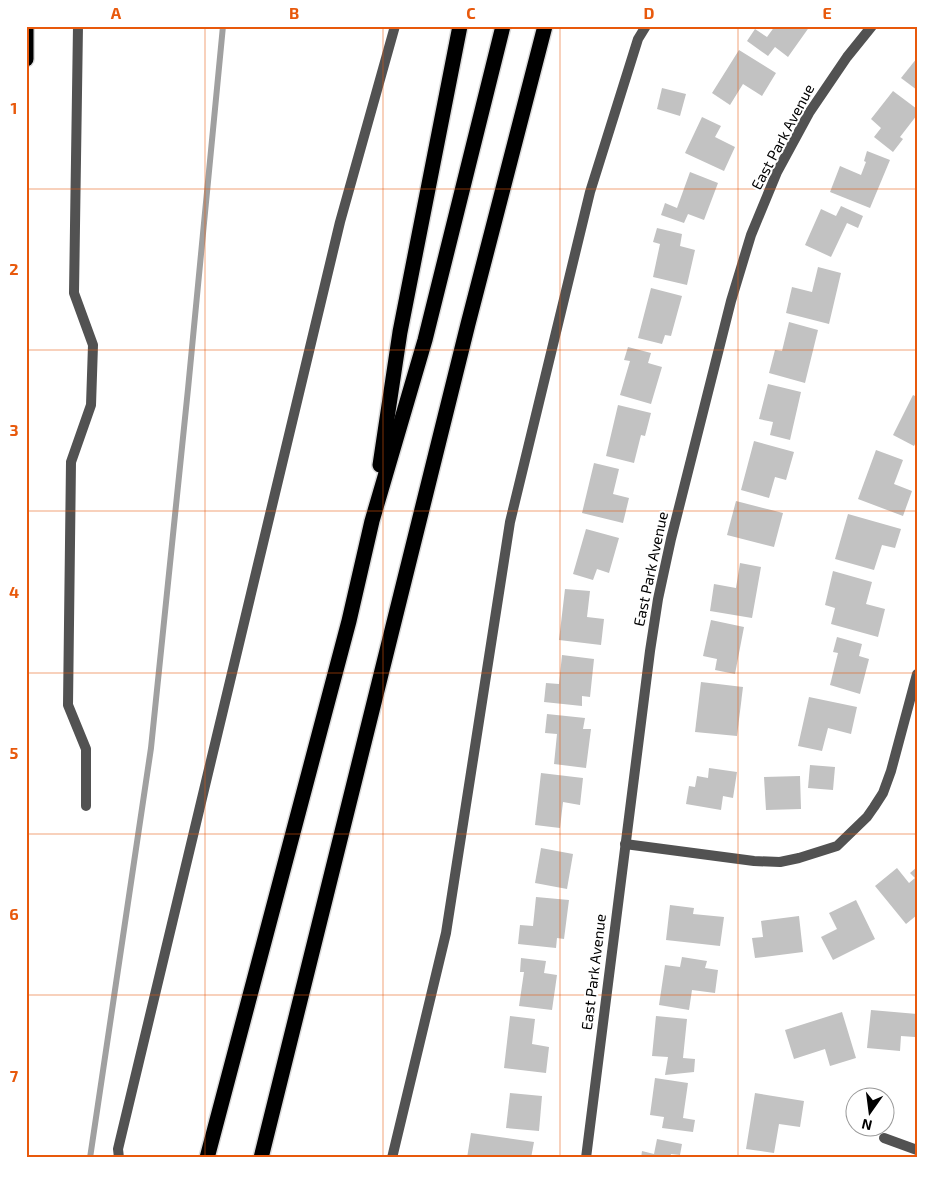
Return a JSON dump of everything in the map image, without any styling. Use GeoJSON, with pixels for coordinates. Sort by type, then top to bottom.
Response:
{"type":"FeatureCollection","features":[{"type":"Feature","properties":{"kind":"highway"},"geometry":{"type":"LineString","coordinates":[[26,26],[26,58]]}},
{"type":"Feature","properties":{"kind":"highway"},"geometry":{"type":"LineString","coordinates":[[372,521],[400,332],[460,26]]}},
{"type":"Feature","properties":{"kind":"highway"},"geometry":{"type":"LineString","coordinates":[[207,1158],[349,621],[372,521],[425,340],[503,26]]}},
{"type":"Feature","properties":{"kind":"highway"},"geometry":{"type":"LineString","coordinates":[[261,1158],[463,343],[545,26]]}},
{"type":"Feature","properties":{"kind":"street"},"geometry":{"type":"LineString","coordinates":[[78,26],[74,293],[93,345],[91,406],[71,462],[68,705],[86,749],[86,806]]}},
{"type":"Feature","properties":{"kind":"street"},"geometry":{"type":"LineString","coordinates":[[119,1158],[118,1149],[338,232],[395,26]]}},
{"type":"Feature","properties":{"kind":"street"},"geometry":{"type":"LineString","coordinates":[[392,1158],[446,933],[510,522],[590,192],[638,39],[646,26]]}},
{"type":"Feature","properties":{"kind":"street","name":"East Park Avenue"},"geometry":{"type":"LineString","coordinates":[[586,1158],[650,652],[658,599],[671,539],[737,282],[751,235],[777,172],[809,113],[847,57],[872,26]]}},
{"type":"Feature","properties":{"kind":"street"},"geometry":{"type":"LineString","coordinates":[[625,844],[754,861],[780,862],[837,846],[866,817],[882,793],[891,771],[917,674]]}},
{"type":"Feature","properties":{"kind":"street"},"geometry":{"type":"LineString","coordinates":[[884,1138],[917,1150]]}},
{"type":"Feature","properties":{"kind":"building"},"geometry":{"type":"Polygon","coordinates":[[[775,26],[810,26],[788,57],[775,47],[768,56],[747,41],[755,29],[767,37],[775,26]]]}},
{"type":"Feature","properties":{"kind":"building"},"geometry":{"type":"Polygon","coordinates":[[[739,50],[776,73],[762,96],[743,84],[730,105],[712,93],[739,50]]]}},
{"type":"Feature","properties":{"kind":"building"},"geometry":{"type":"Polygon","coordinates":[[[917,58],[917,90],[901,78],[917,58]]]}},
{"type":"Feature","properties":{"kind":"building"},"geometry":{"type":"Polygon","coordinates":[[[662,88],[686,94],[680,116],[657,109],[662,88]]]}},
{"type":"Feature","properties":{"kind":"building"},"geometry":{"type":"Polygon","coordinates":[[[893,91],[917,109],[917,115],[900,137],[903,139],[893,152],[874,137],[881,128],[871,119],[893,91]]]}},
{"type":"Feature","properties":{"kind":"building"},"geometry":{"type":"Polygon","coordinates":[[[702,117],[721,126],[715,137],[735,147],[724,171],[685,153],[702,117]]]}},
{"type":"Feature","properties":{"kind":"building"},"geometry":{"type":"Polygon","coordinates":[[[867,151],[890,160],[870,208],[830,192],[840,166],[861,175],[866,162],[864,161],[867,151]]]}},
{"type":"Feature","properties":{"kind":"building"},"geometry":{"type":"Polygon","coordinates":[[[690,172],[718,183],[704,220],[688,214],[684,223],[661,215],[665,203],[677,208],[690,172]]]}},
{"type":"Feature","properties":{"kind":"building"},"geometry":{"type":"Polygon","coordinates":[[[841,206],[863,216],[858,228],[847,223],[831,257],[805,245],[821,209],[836,216],[841,206]]]}},
{"type":"Feature","properties":{"kind":"building"},"geometry":{"type":"Polygon","coordinates":[[[657,228],[682,234],[680,246],[695,250],[687,285],[653,277],[660,244],[653,242],[657,228]]]}},
{"type":"Feature","properties":{"kind":"building"},"geometry":{"type":"Polygon","coordinates":[[[818,267],[841,273],[829,324],[786,313],[792,287],[812,292],[818,267]]]}},
{"type":"Feature","properties":{"kind":"building"},"geometry":{"type":"Polygon","coordinates":[[[651,288],[682,296],[671,336],[665,335],[662,344],[638,338],[651,288]]]}},
{"type":"Feature","properties":{"kind":"building"},"geometry":{"type":"Polygon","coordinates":[[[789,322],[818,330],[805,383],[769,373],[775,350],[782,351],[789,322]]]}},
{"type":"Feature","properties":{"kind":"building"},"geometry":{"type":"Polygon","coordinates":[[[628,347],[651,353],[648,363],[662,367],[651,404],[620,395],[630,361],[624,360],[628,347]]]}},
{"type":"Feature","properties":{"kind":"building"},"geometry":{"type":"Polygon","coordinates":[[[768,384],[801,392],[790,440],[770,435],[773,422],[759,419],[768,384]]]}},
{"type":"Feature","properties":{"kind":"building"},"geometry":{"type":"Polygon","coordinates":[[[913,395],[917,397],[917,440],[914,446],[893,435],[913,395]]]}},
{"type":"Feature","properties":{"kind":"building"},"geometry":{"type":"Polygon","coordinates":[[[618,405],[651,413],[645,436],[641,435],[634,463],[606,456],[618,405]]]}},
{"type":"Feature","properties":{"kind":"building"},"geometry":{"type":"Polygon","coordinates":[[[754,441],[794,452],[786,480],[775,477],[769,498],[741,490],[754,441]]]}},
{"type":"Feature","properties":{"kind":"building"},"geometry":{"type":"Polygon","coordinates":[[[876,450],[903,460],[894,484],[912,491],[903,516],[858,499],[876,450]]]}},
{"type":"Feature","properties":{"kind":"building"},"geometry":{"type":"Polygon","coordinates":[[[594,463],[619,469],[613,494],[629,498],[623,523],[582,513],[594,463]]]}},
{"type":"Feature","properties":{"kind":"building"},"geometry":{"type":"Polygon","coordinates":[[[736,501],[783,513],[774,547],[727,535],[736,501]]]}},
{"type":"Feature","properties":{"kind":"building"},"geometry":{"type":"Polygon","coordinates":[[[848,514],[901,529],[895,548],[882,545],[874,570],[835,559],[848,514]]]}},
{"type":"Feature","properties":{"kind":"building"},"geometry":{"type":"Polygon","coordinates":[[[586,529],[619,538],[609,573],[597,569],[593,580],[573,574],[586,529]]]}},
{"type":"Feature","properties":{"kind":"building"},"geometry":{"type":"Polygon","coordinates":[[[740,563],[761,567],[752,618],[710,611],[714,584],[736,588],[740,563]]]}},
{"type":"Feature","properties":{"kind":"building"},"geometry":{"type":"Polygon","coordinates":[[[833,571],[872,582],[866,604],[885,609],[878,637],[831,624],[835,608],[825,605],[833,571]]]}},
{"type":"Feature","properties":{"kind":"building"},"geometry":{"type":"Polygon","coordinates":[[[565,589],[590,591],[587,617],[604,619],[601,645],[559,640],[565,589]]]}},
{"type":"Feature","properties":{"kind":"building"},"geometry":{"type":"Polygon","coordinates":[[[711,620],[744,627],[735,674],[715,670],[717,659],[703,656],[711,620]]]}},
{"type":"Feature","properties":{"kind":"building"},"geometry":{"type":"Polygon","coordinates":[[[837,637],[862,644],[859,656],[869,659],[860,694],[830,685],[838,653],[833,652],[837,637]]]}},
{"type":"Feature","properties":{"kind":"building"},"geometry":{"type":"Polygon","coordinates":[[[562,655],[594,659],[590,697],[582,696],[582,706],[544,702],[546,683],[559,684],[562,655]]]}},
{"type":"Feature","properties":{"kind":"building"},"geometry":{"type":"Polygon","coordinates":[[[701,682],[743,687],[737,736],[695,732],[701,682]]]}},
{"type":"Feature","properties":{"kind":"building"},"geometry":{"type":"Polygon","coordinates":[[[809,697],[857,707],[851,734],[828,728],[822,751],[798,746],[809,697]]]}},
{"type":"Feature","properties":{"kind":"building"},"geometry":{"type":"Polygon","coordinates":[[[547,714],[585,718],[583,729],[591,729],[586,768],[554,764],[557,734],[545,733],[547,714]]]}},
{"type":"Feature","properties":{"kind":"building"},"geometry":{"type":"Polygon","coordinates":[[[810,765],[835,767],[833,790],[808,788],[810,765]]]}},
{"type":"Feature","properties":{"kind":"building"},"geometry":{"type":"Polygon","coordinates":[[[709,768],[737,772],[733,798],[723,796],[721,810],[686,804],[689,786],[695,787],[697,776],[708,778],[709,768]]]}},
{"type":"Feature","properties":{"kind":"building"},"geometry":{"type":"Polygon","coordinates":[[[541,773],[583,778],[580,805],[563,802],[560,828],[535,825],[541,773]]]}},
{"type":"Feature","properties":{"kind":"building"},"geometry":{"type":"Polygon","coordinates":[[[800,776],[801,809],[766,810],[764,777],[800,776]]]}},
{"type":"Feature","properties":{"kind":"building"},"geometry":{"type":"Polygon","coordinates":[[[541,848],[573,854],[567,889],[535,883],[541,848]]]}},
{"type":"Feature","properties":{"kind":"building"},"geometry":{"type":"Polygon","coordinates":[[[917,867],[917,915],[906,924],[875,886],[897,868],[909,883],[915,878],[910,873],[917,867]]]}},
{"type":"Feature","properties":{"kind":"building"},"geometry":{"type":"Polygon","coordinates":[[[536,897],[569,900],[564,939],[557,938],[556,948],[518,944],[520,925],[533,926],[536,897]]]}},
{"type":"Feature","properties":{"kind":"building"},"geometry":{"type":"Polygon","coordinates":[[[856,900],[875,939],[833,960],[821,937],[837,929],[829,913],[856,900]]]}},
{"type":"Feature","properties":{"kind":"building"},"geometry":{"type":"Polygon","coordinates":[[[670,905],[694,908],[693,914],[724,917],[720,946],[666,940],[670,905]]]}},
{"type":"Feature","properties":{"kind":"building"},"geometry":{"type":"Polygon","coordinates":[[[799,916],[803,952],[755,958],[752,938],[763,937],[761,921],[799,916]]]}},
{"type":"Feature","properties":{"kind":"building"},"geometry":{"type":"Polygon","coordinates":[[[682,957],[707,961],[705,968],[718,970],[715,993],[692,990],[689,1010],[659,1005],[665,965],[680,967],[682,957]]]}},
{"type":"Feature","properties":{"kind":"building"},"geometry":{"type":"Polygon","coordinates":[[[521,958],[546,961],[544,973],[557,975],[552,1010],[519,1006],[524,972],[520,972],[521,958]]]}},
{"type":"Feature","properties":{"kind":"building"},"geometry":{"type":"Polygon","coordinates":[[[871,1010],[917,1014],[915,1037],[901,1036],[900,1051],[867,1048],[871,1010]]]}},
{"type":"Feature","properties":{"kind":"building"},"geometry":{"type":"Polygon","coordinates":[[[842,1012],[856,1058],[830,1066],[825,1049],[794,1059],[785,1030],[842,1012]]]}},
{"type":"Feature","properties":{"kind":"building"},"geometry":{"type":"Polygon","coordinates":[[[510,1016],[535,1019],[532,1044],[549,1047],[546,1073],[504,1068],[510,1016]]]}},
{"type":"Feature","properties":{"kind":"building"},"geometry":{"type":"Polygon","coordinates":[[[656,1016],[687,1019],[683,1058],[695,1059],[694,1072],[665,1075],[668,1057],[652,1056],[656,1016]]]}},
{"type":"Feature","properties":{"kind":"building"},"geometry":{"type":"Polygon","coordinates":[[[655,1078],[688,1083],[683,1118],[695,1120],[693,1132],[662,1128],[664,1117],[650,1115],[655,1078]]]}},
{"type":"Feature","properties":{"kind":"building"},"geometry":{"type":"Polygon","coordinates":[[[510,1093],[542,1096],[539,1131],[506,1128],[510,1093]]]}},
{"type":"Feature","properties":{"kind":"building"},"geometry":{"type":"Polygon","coordinates":[[[755,1093],[804,1101],[800,1127],[779,1124],[774,1153],[746,1149],[755,1093]]]}},
{"type":"Feature","properties":{"kind":"building"},"geometry":{"type":"Polygon","coordinates":[[[471,1133],[534,1142],[531,1158],[467,1158],[471,1133]]]}},
{"type":"Feature","properties":{"kind":"building"},"geometry":{"type":"Polygon","coordinates":[[[657,1139],[682,1144],[680,1155],[671,1154],[670,1158],[641,1158],[642,1151],[654,1154],[657,1139]]]}},
{"type":"Feature","properties":{"kind":"waterway"},"geometry":{"type":"LineString","coordinates":[[90,1158],[151,748],[223,26]]}}]}
